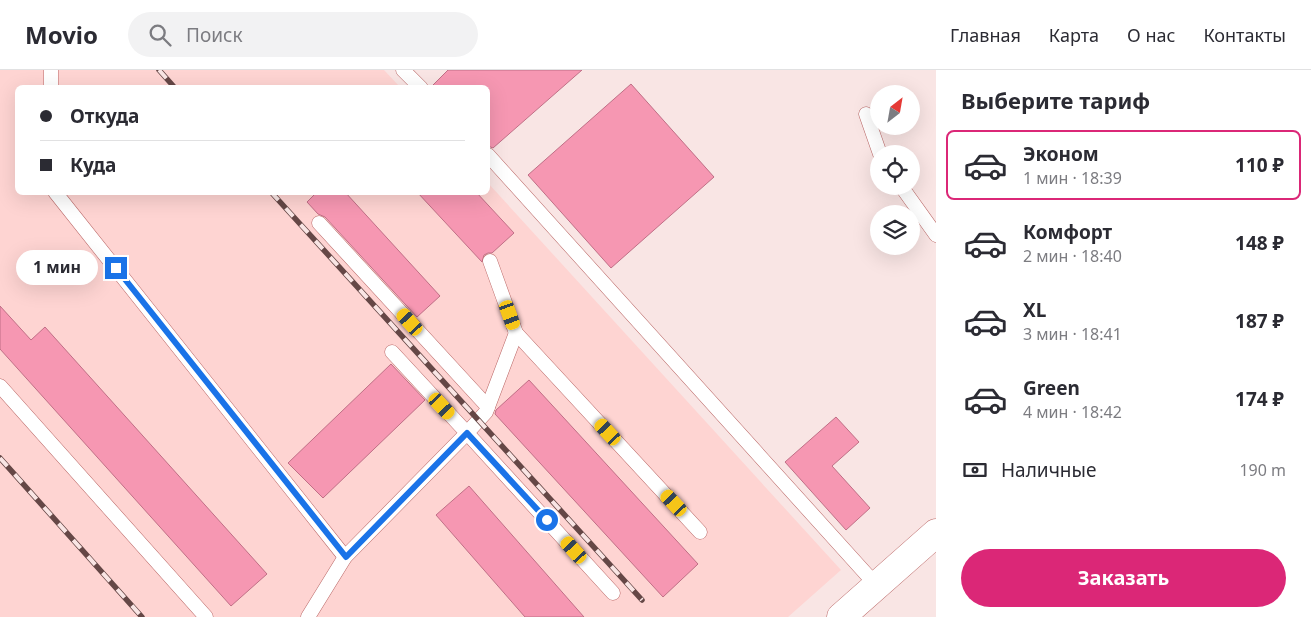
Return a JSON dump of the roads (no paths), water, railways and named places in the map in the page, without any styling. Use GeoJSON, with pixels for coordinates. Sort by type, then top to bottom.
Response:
{"type":"FeatureCollection","features":[{"type":"Feature","properties":{"kind":"street"},"geometry":{"type":"LineString","coordinates":[[841,617],[936,533]]}},
{"type":"Feature","properties":{"kind":"lane"},"geometry":{"type":"LineString","coordinates":[[51,70],[51,85]]}},
{"type":"Feature","properties":{"kind":"lane"},"geometry":{"type":"LineString","coordinates":[[403,70],[418,85]]}},
{"type":"Feature","properties":{"kind":"lane"},"geometry":{"type":"LineString","coordinates":[[866,114],[877,145]]}},
{"type":"Feature","properties":{"kind":"lane"},"geometry":{"type":"LineString","coordinates":[[490,156],[877,586]]}},
{"type":"Feature","properties":{"kind":"lane"},"geometry":{"type":"LineString","coordinates":[[57,195],[346,557]]}},
{"type":"Feature","properties":{"kind":"lane"},"geometry":{"type":"LineString","coordinates":[[907,195],[936,235]]}},
{"type":"Feature","properties":{"kind":"lane"},"geometry":{"type":"LineString","coordinates":[[319,223],[488,408]]}},
{"type":"Feature","properties":{"kind":"lane"},"geometry":{"type":"LineString","coordinates":[[490,261],[516,333],[700,532]]}},
{"type":"Feature","properties":{"kind":"lane"},"geometry":{"type":"LineString","coordinates":[[308,617],[346,557],[467,433],[488,408],[516,333]]}},
{"type":"Feature","properties":{"kind":"lane"},"geometry":{"type":"LineString","coordinates":[[392,352],[614,593]]}},
{"type":"Feature","properties":{"kind":"lane"},"geometry":{"type":"LineString","coordinates":[[0,386],[206,617]]}},
{"type":"Feature","properties":{"kind":"railway"},"geometry":{"type":"LineString","coordinates":[[159,70],[172,85]]}},
{"type":"Feature","properties":{"kind":"railway"},"geometry":{"type":"LineString","coordinates":[[274,195],[642,600]]}},
{"type":"Feature","properties":{"kind":"railway"},"geometry":{"type":"LineString","coordinates":[[0,458],[142,617]]}}]}
